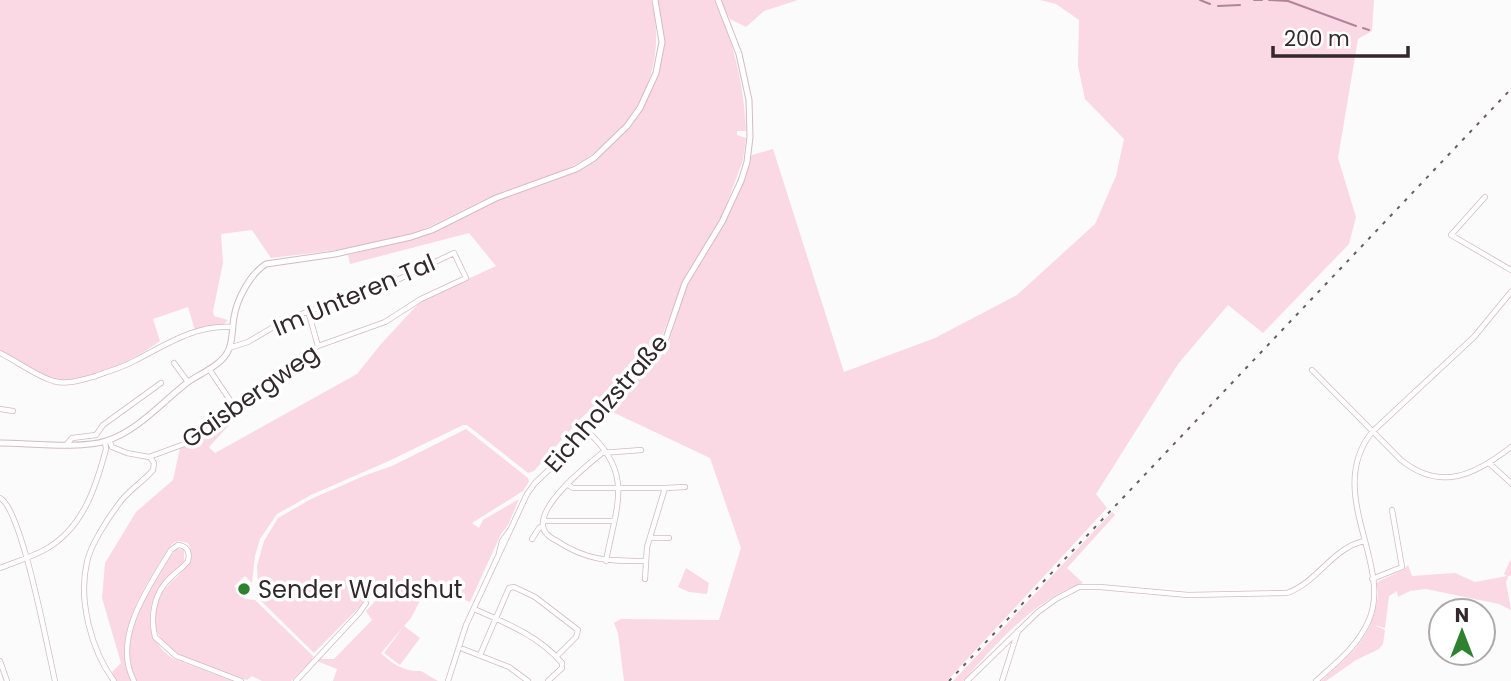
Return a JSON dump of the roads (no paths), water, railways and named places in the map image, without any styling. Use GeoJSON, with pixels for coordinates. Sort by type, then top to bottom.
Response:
{"type":"FeatureCollection","features":[{"type":"Feature","properties":{"kind":"main road"},"geometry":{"type":"LineString","coordinates":[[0,443],[66,444],[107,441],[144,419],[188,382],[222,359],[229,348],[234,315],[243,294],[258,269],[266,264],[335,254],[411,237],[432,230],[496,198],[553,179],[594,158],[627,126],[640,108],[652,82],[660,59],[662,42],[655,0]]}},
{"type":"Feature","properties":{"kind":"main road","name":"Eichholzstraße"},"geometry":{"type":"LineString","coordinates":[[608,401],[664,344],[685,283],[722,222],[747,162],[750,137],[749,100],[739,54],[718,0]]}},
{"type":"Feature","properties":{"kind":"street"},"geometry":{"type":"LineString","coordinates":[[1485,197],[1451,235],[1511,270]]}},
{"type":"Feature","properties":{"kind":"street","name":"Im Unteren Tal"},"geometry":{"type":"LineString","coordinates":[[229,348],[248,342],[288,319],[397,280],[454,253],[466,278]]}},
{"type":"Feature","properties":{"kind":"street","name":"Gaisbergweg"},"geometry":{"type":"LineString","coordinates":[[149,457],[187,443],[218,424],[276,374],[318,346],[385,322],[421,299],[466,278]]}},
{"type":"Feature","properties":{"kind":"street"},"geometry":{"type":"LineString","coordinates":[[1316,681],[1360,638],[1373,608],[1373,579],[1354,485],[1356,462],[1363,444],[1372,432],[1474,337],[1511,292]]}},
{"type":"Feature","properties":{"kind":"street"},"geometry":{"type":"LineString","coordinates":[[308,311],[318,346]]}},
{"type":"Feature","properties":{"kind":"street"},"geometry":{"type":"LineString","coordinates":[[0,352],[54,381],[68,382],[136,361],[176,338],[222,326],[233,327]]}},
{"type":"Feature","properties":{"kind":"street"},"geometry":{"type":"LineString","coordinates":[[174,363],[188,382]]}},
{"type":"Feature","properties":{"kind":"street"},"geometry":{"type":"LineString","coordinates":[[208,369],[236,409]]}},
{"type":"Feature","properties":{"kind":"street"},"geometry":{"type":"LineString","coordinates":[[1312,370],[1411,468],[1425,474],[1450,478],[1468,474],[1490,464],[1511,447]]}},
{"type":"Feature","properties":{"kind":"street"},"geometry":{"type":"LineString","coordinates":[[66,444],[72,438],[96,435],[103,425],[160,383]]}},
{"type":"Feature","properties":{"kind":"street","name":"Eichholzstraße"},"geometry":{"type":"LineString","coordinates":[[448,681],[458,647],[474,609],[527,494],[569,451],[576,437],[587,431],[608,401]]}},
{"type":"Feature","properties":{"kind":"street"},"geometry":{"type":"LineString","coordinates":[[0,408],[13,411]]}},
{"type":"Feature","properties":{"kind":"street"},"geometry":{"type":"LineString","coordinates":[[587,431],[612,459],[619,488],[606,561]]}},
{"type":"Feature","properties":{"kind":"street"},"geometry":{"type":"LineString","coordinates":[[107,441],[112,447],[149,457],[154,463],[153,470],[118,505],[87,559],[85,592],[90,626],[103,664],[114,681]]}},
{"type":"Feature","properties":{"kind":"street"},"geometry":{"type":"LineString","coordinates":[[0,568],[45,550],[60,539],[82,514],[100,471],[107,441]]}},
{"type":"Feature","properties":{"kind":"street"},"geometry":{"type":"LineString","coordinates":[[533,539],[543,524],[551,502],[591,461],[606,451],[641,450]]}},
{"type":"Feature","properties":{"kind":"street"},"geometry":{"type":"LineString","coordinates":[[1490,464],[1511,484]]}},
{"type":"Feature","properties":{"kind":"street"},"geometry":{"type":"LineString","coordinates":[[568,485],[573,488],[684,487]]}},
{"type":"Feature","properties":{"kind":"street"},"geometry":{"type":"LineString","coordinates":[[645,579],[644,561],[665,488]]}},
{"type":"Feature","properties":{"kind":"street"},"geometry":{"type":"LineString","coordinates":[[0,498],[8,504],[27,557],[55,681]]}},
{"type":"Feature","properties":{"kind":"street"},"geometry":{"type":"LineString","coordinates":[[1373,579],[1402,567],[1392,510]]}},
{"type":"Feature","properties":{"kind":"street"},"geometry":{"type":"LineString","coordinates":[[543,524],[613,521]]}},
{"type":"Feature","properties":{"kind":"street"},"geometry":{"type":"LineString","coordinates":[[543,524],[551,537],[571,550],[591,558],[606,561],[644,561]]}},
{"type":"Feature","properties":{"kind":"street"},"geometry":{"type":"LineString","coordinates":[[650,538],[669,538]]}},
{"type":"Feature","properties":{"kind":"street"},"geometry":{"type":"LineString","coordinates":[[967,681],[1018,631],[1056,599],[1080,587],[1188,595],[1287,593],[1300,589],[1335,556],[1351,545],[1364,541]]}},
{"type":"Feature","properties":{"kind":"street"},"geometry":{"type":"LineString","coordinates":[[134,681],[129,660],[131,625],[140,600],[171,550],[178,545],[187,549],[188,561],[171,577],[159,594],[153,609],[155,637],[176,656],[241,681]]}},
{"type":"Feature","properties":{"kind":"street"},"geometry":{"type":"LineString","coordinates":[[480,655],[509,588],[514,587],[536,597],[578,630],[576,637],[556,656]]}},
{"type":"Feature","properties":{"kind":"street"},"geometry":{"type":"LineString","coordinates":[[296,681],[366,603]]}},
{"type":"Feature","properties":{"kind":"street"},"geometry":{"type":"LineString","coordinates":[[474,609],[527,633],[556,656],[562,663],[562,668],[548,681]]}},
{"type":"Feature","properties":{"kind":"street"},"geometry":{"type":"LineString","coordinates":[[1002,681],[1018,631]]}},
{"type":"Feature","properties":{"kind":"street"},"geometry":{"type":"LineString","coordinates":[[463,649],[509,667],[528,681]]}},
{"type":"Feature","properties":{"kind":"street"},"geometry":{"type":"LineString","coordinates":[[0,661],[7,681]]}},
{"type":"Feature","properties":{"kind":"waterway"},"geometry":{"type":"LineString","coordinates":[[1200,0],[1210,4]]}},
{"type":"Feature","properties":{"kind":"waterway"},"geometry":{"type":"LineString","coordinates":[[1254,0],[1262,0]]}},
{"type":"Feature","properties":{"kind":"waterway"},"geometry":{"type":"LineString","coordinates":[[1269,0],[1288,1],[1356,26]]}},
{"type":"Feature","properties":{"kind":"waterway"},"geometry":{"type":"LineString","coordinates":[[1218,6],[1240,5]]}},
{"type":"Feature","properties":{"kind":"waterway"},"geometry":{"type":"LineString","coordinates":[[1363,28],[1369,30]]}},
{"type":"Feature","properties":{"kind":"railway"},"geometry":{"type":"LineString","coordinates":[[949,681],[1511,89]]}},
{"type":"Feature","properties":{"kind":"place","name":"Sender Waldshut"},"geometry":{"type":"Point","coordinates":[244,589]}}]}
